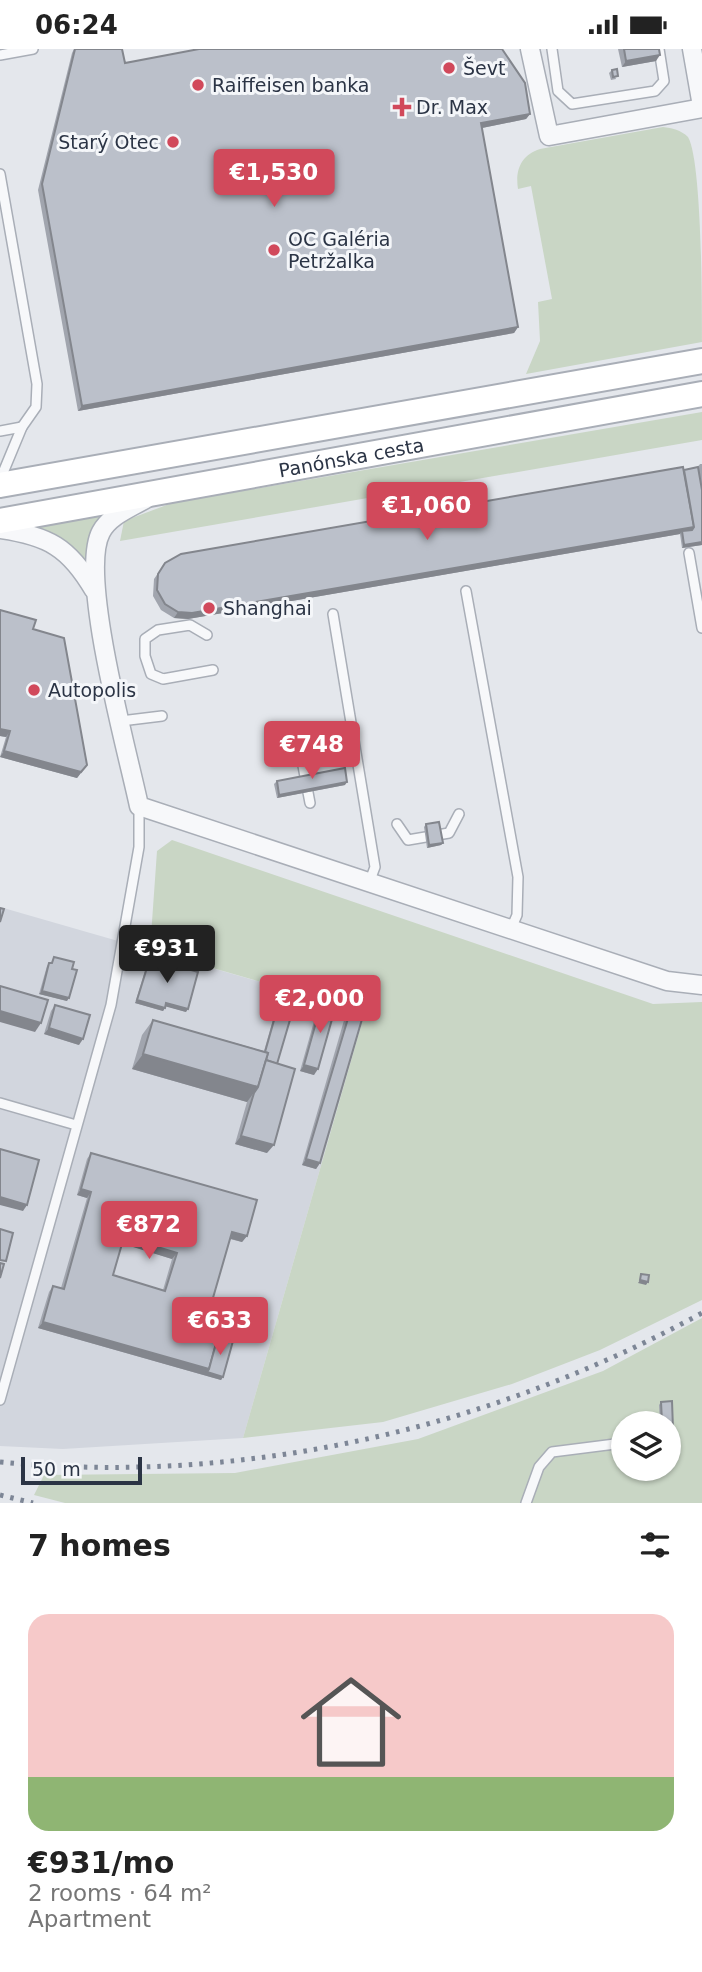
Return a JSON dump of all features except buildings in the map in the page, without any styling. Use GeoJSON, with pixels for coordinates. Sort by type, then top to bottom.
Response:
{"type":"FeatureCollection","features":[{"type":"Feature","properties":{"kind":"main road","name":"Panónska cesta"},"geometry":{"type":"LineString","coordinates":[[0,485],[695,359]]}},
{"type":"Feature","properties":{"kind":"main road","name":"Panónska cesta"},"geometry":{"type":"LineString","coordinates":[[0,521],[702,394]]}},
{"type":"Feature","properties":{"kind":"street"},"geometry":{"type":"LineString","coordinates":[[530,49],[549,136],[702,107],[692,49]]}},
{"type":"Feature","properties":{"kind":"street"},"geometry":{"type":"LineString","coordinates":[[156,492],[117,515],[102,530],[96,547],[96,594],[139,806],[667,981],[702,985]]}},
{"type":"Feature","properties":{"kind":"street"},"geometry":{"type":"LineString","coordinates":[[0,529],[36,535],[53,543],[79,566],[96,594]]}},
{"type":"Feature","properties":{"kind":"lane"},"geometry":{"type":"LineString","coordinates":[[0,55],[33,49]]}},
{"type":"Feature","properties":{"kind":"lane"},"geometry":{"type":"LineString","coordinates":[[552,49],[558,91],[572,104],[655,92],[664,81],[659,49]]}},
{"type":"Feature","properties":{"kind":"lane"},"geometry":{"type":"LineString","coordinates":[[0,174],[37,384],[36,407],[22,426],[0,480]]}},
{"type":"Feature","properties":{"kind":"lane"},"geometry":{"type":"LineString","coordinates":[[0,431],[22,426]]}},
{"type":"Feature","properties":{"kind":"lane"},"geometry":{"type":"LineString","coordinates":[[689,553],[702,628]]}},
{"type":"Feature","properties":{"kind":"lane"},"geometry":{"type":"LineString","coordinates":[[466,591],[518,877],[517,915],[512,929]]}},
{"type":"Feature","properties":{"kind":"lane"},"geometry":{"type":"LineString","coordinates":[[333,614],[375,867],[369,883]]}},
{"type":"Feature","properties":{"kind":"lane"},"geometry":{"type":"LineString","coordinates":[[207,635],[190,625],[154,632],[144,643],[146,665],[151,674],[163,679],[214,670]]}},
{"type":"Feature","properties":{"kind":"lane"},"geometry":{"type":"LineString","coordinates":[[121,721],[162,716]]}},
{"type":"Feature","properties":{"kind":"lane"},"geometry":{"type":"LineString","coordinates":[[303,766],[310,803]]}},
{"type":"Feature","properties":{"kind":"lane"},"geometry":{"type":"LineString","coordinates":[[0,1400],[111,1005],[139,847],[139,806]]}},
{"type":"Feature","properties":{"kind":"lane"},"geometry":{"type":"LineString","coordinates":[[397,824],[408,840],[449,833],[459,814]]}},
{"type":"Feature","properties":{"kind":"lane"},"geometry":{"type":"LineString","coordinates":[[0,1103],[76,1125]]}},
{"type":"Feature","properties":{"kind":"lane"},"geometry":{"type":"LineString","coordinates":[[526,1503],[538,1467],[552,1452],[611,1445]]}},
{"type":"Feature","properties":{"kind":"shaded area"},"geometry":{"type":"Polygon","coordinates":[[[0,907],[365,1012],[243,1438],[63,1449],[0,1446],[0,907]]]}},
{"type":"Feature","properties":{"kind":"green space"},"geometry":{"type":"Polygon","coordinates":[[[663,127],[688,137],[693,151],[700,235],[702,342],[526,374],[540,341],[538,302],[552,299],[531,186],[518,189],[521,164],[528,155],[540,149],[663,127]]]}},
{"type":"Feature","properties":{"kind":"green space"},"geometry":{"type":"Polygon","coordinates":[[[702,412],[702,440],[120,541],[124,521],[172,503],[702,412]]]}},
{"type":"Feature","properties":{"kind":"green space"},"geometry":{"type":"Polygon","coordinates":[[[113,514],[89,572],[79,555],[66,542],[31,526],[113,514]]]}},
{"type":"Feature","properties":{"kind":"green space"},"geometry":{"type":"Polygon","coordinates":[[[172,840],[653,1004],[702,1002],[702,1300],[600,1350],[512,1384],[383,1422],[243,1438],[365,1012],[150,950],[157,851],[172,840]]]}},
{"type":"Feature","properties":{"kind":"green space"},"geometry":{"type":"Polygon","coordinates":[[[702,1318],[702,1503],[65,1503],[34,1495],[44,1475],[235,1473],[418,1439],[603,1371],[702,1318]]]}},
{"type":"Feature","properties":{"kind":"railway"},"geometry":{"type":"LineString","coordinates":[[0,1462],[91,1467],[182,1465],[273,1456],[362,1440],[450,1417],[537,1389],[621,1354],[702,1313]]}},
{"type":"Feature","properties":{"kind":"railway"},"geometry":{"type":"LineString","coordinates":[[0,1495],[33,1503]]}},
{"type":"Feature","properties":{"kind":"place","name":"Ševt"},"geometry":{"type":"Point","coordinates":[449,68]}},
{"type":"Feature","properties":{"kind":"place","name":"Raiffeisen banka"},"geometry":{"type":"Point","coordinates":[198,85]}},
{"type":"Feature","properties":{"kind":"place","name":"Dr. Max"},"geometry":{"type":"Point","coordinates":[402,107]}},
{"type":"Feature","properties":{"kind":"place","name":"Starý Otec"},"geometry":{"type":"Point","coordinates":[173,142]}},
{"type":"Feature","properties":{"kind":"place","name":"OC Galéria Petržalka"},"geometry":{"type":"Point","coordinates":[274,250]}},
{"type":"Feature","properties":{"kind":"place","name":"Shanghai"},"geometry":{"type":"Point","coordinates":[209,608]}},
{"type":"Feature","properties":{"kind":"place","name":"Autopolis"},"geometry":{"type":"Point","coordinates":[34,690]}}]}
